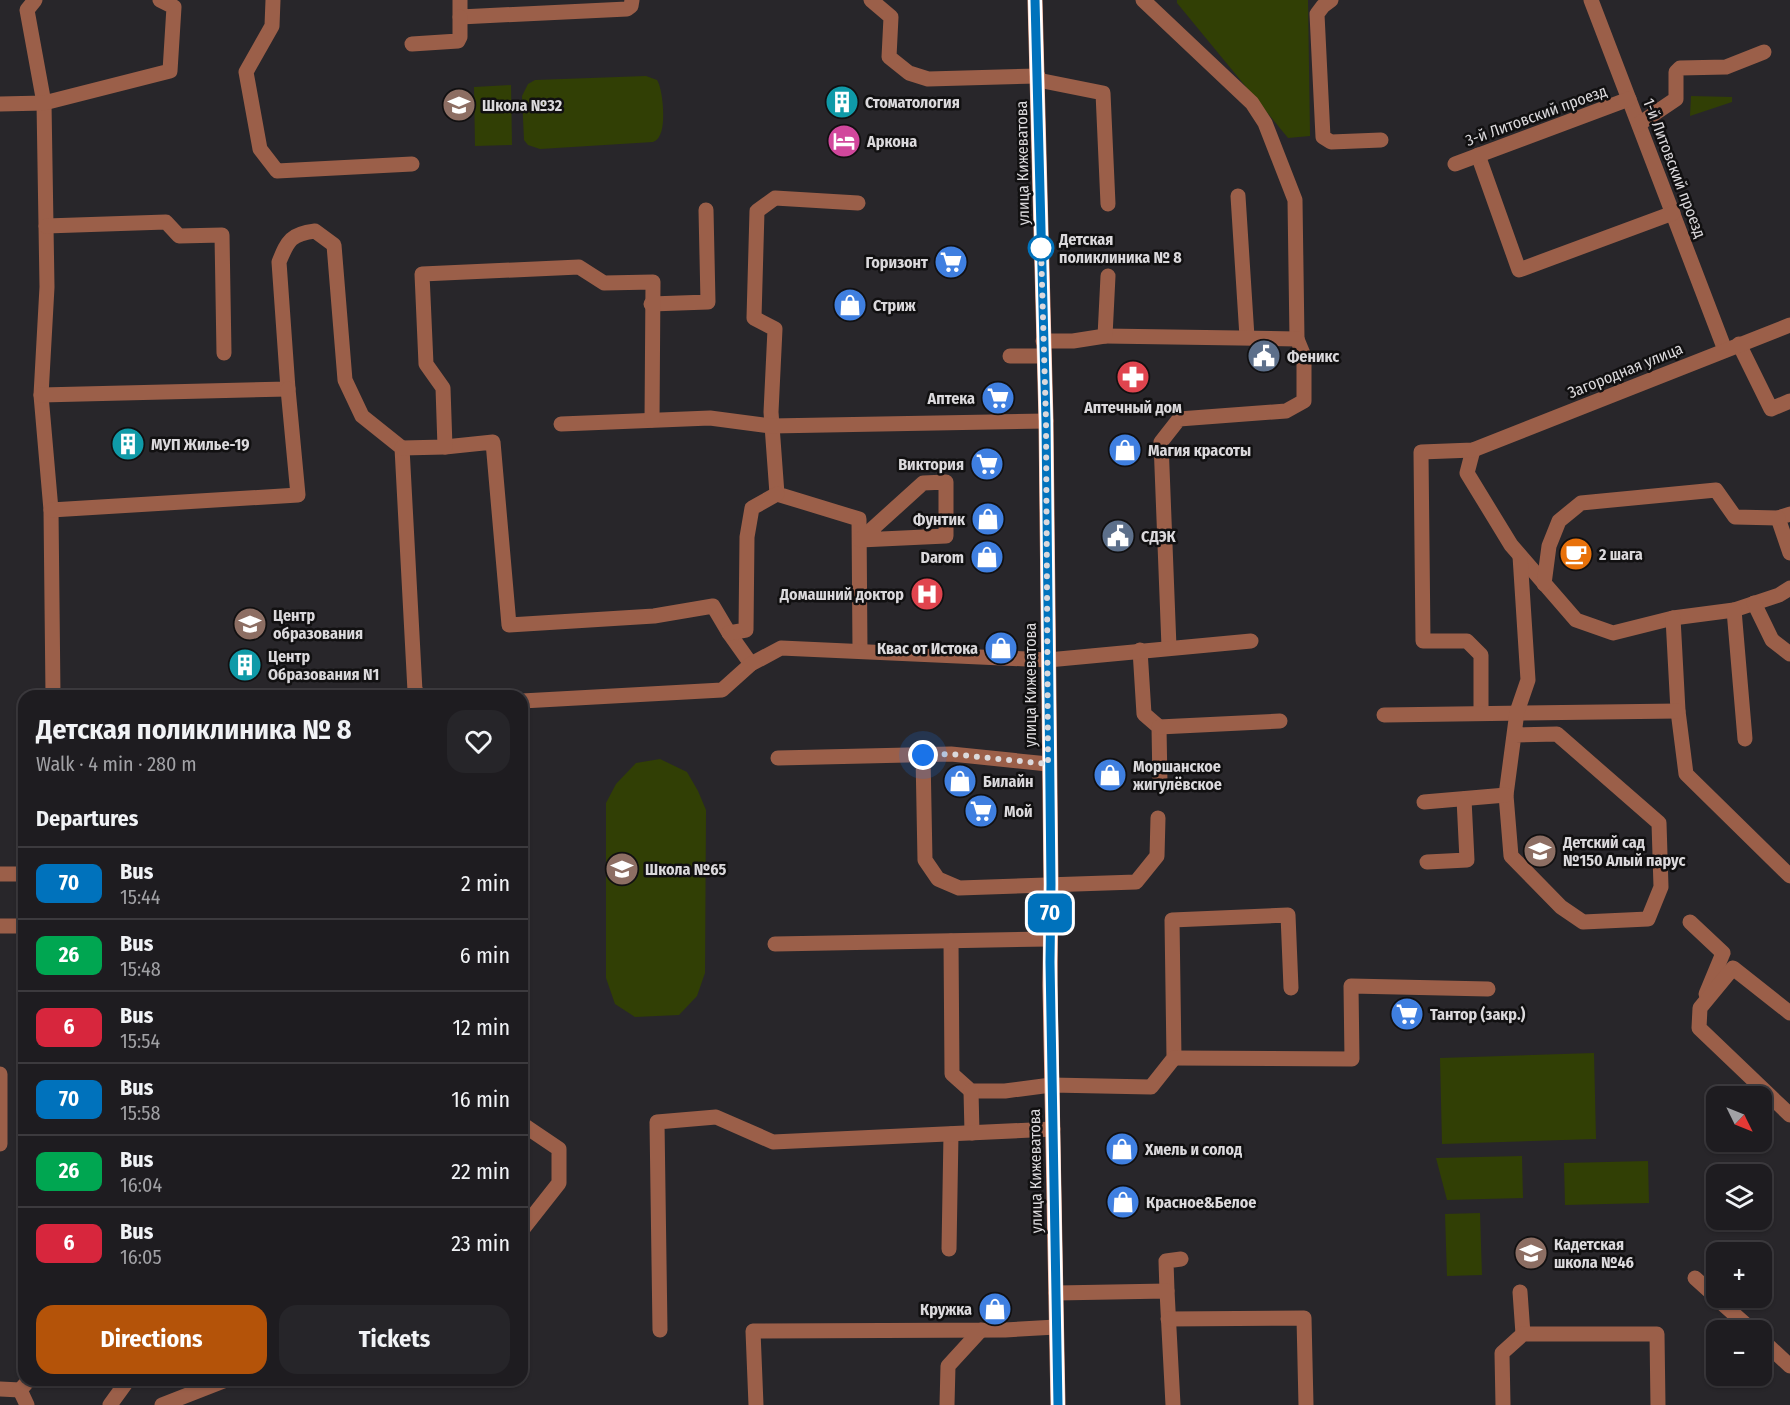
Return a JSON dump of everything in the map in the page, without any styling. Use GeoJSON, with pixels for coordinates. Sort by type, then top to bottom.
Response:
{"type":"FeatureCollection","features":[{"type":"Feature","properties":{"kind":"main road","name":"улица Кижеватова"},"geometry":{"type":"LineString","coordinates":[[1035,0],[1046,421],[1051,884],[1049,939],[1058,1405]]}},
{"type":"Feature","properties":{"kind":"street"},"geometry":{"type":"LineString","coordinates":[[0,104],[44,103],[170,71],[174,7],[160,0]]}},
{"type":"Feature","properties":{"kind":"street"},"geometry":{"type":"LineString","coordinates":[[273,0],[272,26],[246,72],[260,149],[277,171],[412,164]]}},
{"type":"Feature","properties":{"kind":"street"},"geometry":{"type":"LineString","coordinates":[[412,44],[458,41],[460,37],[460,0]]}},
{"type":"Feature","properties":{"kind":"street"},"geometry":{"type":"LineString","coordinates":[[460,17],[498,8],[627,9],[631,6],[632,0]]}},
{"type":"Feature","properties":{"kind":"street"},"geometry":{"type":"LineString","coordinates":[[871,0],[891,17],[889,57],[909,73],[928,79],[1038,78],[1103,93],[1108,204]]}},
{"type":"Feature","properties":{"kind":"street"},"geometry":{"type":"LineString","coordinates":[[1143,0],[1252,103],[1265,123],[1295,200],[1296,339],[1304,356],[1304,401],[1286,411],[1179,419],[1161,442],[1169,647]]}},
{"type":"Feature","properties":{"kind":"street"},"geometry":{"type":"LineString","coordinates":[[1331,0],[1317,14],[1323,137],[1331,142],[1381,140]]}},
{"type":"Feature","properties":{"kind":"street","name":"1-й Литовский проезд"},"geometry":{"type":"LineString","coordinates":[[1591,0],[1673,213],[1732,347],[1772,409],[1790,401]]}},
{"type":"Feature","properties":{"kind":"street"},"geometry":{"type":"LineString","coordinates":[[28,3],[44,103],[47,286],[41,395],[51,510],[53,690]]}},
{"type":"Feature","properties":{"kind":"street"},"geometry":{"type":"LineString","coordinates":[[1639,124],[1676,99],[1677,72],[1680,68],[1726,67],[1764,52]]}},
{"type":"Feature","properties":{"kind":"street","name":"3-й Литовский проезд"},"geometry":{"type":"LineString","coordinates":[[1455,164],[1629,99]]}},
{"type":"Feature","properties":{"kind":"street"},"geometry":{"type":"LineString","coordinates":[[1478,155],[1519,270],[1673,213]]}},
{"type":"Feature","properties":{"kind":"street"},"geometry":{"type":"LineString","coordinates":[[1238,196],[1247,337]]}},
{"type":"Feature","properties":{"kind":"street"},"geometry":{"type":"LineString","coordinates":[[777,494],[771,426],[775,329],[754,318],[757,211],[775,198],[858,203]]}},
{"type":"Feature","properties":{"kind":"street"},"geometry":{"type":"LineString","coordinates":[[651,304],[708,302],[706,210]]}},
{"type":"Feature","properties":{"kind":"street"},"geometry":{"type":"LineString","coordinates":[[46,226],[166,222],[179,237],[222,235],[224,353]]}},
{"type":"Feature","properties":{"kind":"street"},"geometry":{"type":"LineString","coordinates":[[51,510],[298,495],[279,262],[287,243],[299,233],[315,231],[334,245],[345,380],[362,416],[402,448],[445,447],[493,442],[509,625],[654,616],[713,606],[751,664]]}},
{"type":"Feature","properties":{"kind":"street"},"geometry":{"type":"LineString","coordinates":[[445,447],[443,388],[426,364],[422,274],[579,267],[604,283],[653,282],[651,304],[652,420]]}},
{"type":"Feature","properties":{"kind":"street"},"geometry":{"type":"LineString","coordinates":[[1105,336],[1108,276]]}},
{"type":"Feature","properties":{"kind":"street","name":"Загородная улица"},"geometry":{"type":"LineString","coordinates":[[1481,712],[1481,655],[1467,641],[1423,641],[1421,452],[1473,450],[1790,326]]}},
{"type":"Feature","properties":{"kind":"street"},"geometry":{"type":"LineString","coordinates":[[1010,356],[1105,336],[1296,339]]}},
{"type":"Feature","properties":{"kind":"street"},"geometry":{"type":"LineString","coordinates":[[41,395],[288,389]]}},
{"type":"Feature","properties":{"kind":"street"},"geometry":{"type":"LineString","coordinates":[[561,424],[710,418],[771,426],[1046,421]]}},
{"type":"Feature","properties":{"kind":"street"},"geometry":{"type":"LineString","coordinates":[[402,448],[415,690]]}},
{"type":"Feature","properties":{"kind":"street"},"geometry":{"type":"LineString","coordinates":[[1473,450],[1467,473],[1511,545],[1576,620],[1614,633],[1673,618],[1734,610],[1779,595],[1790,588]]}},
{"type":"Feature","properties":{"kind":"street"},"geometry":{"type":"LineString","coordinates":[[946,482],[946,536],[860,540],[922,483],[946,482]]}},
{"type":"Feature","properties":{"kind":"street"},"geometry":{"type":"LineString","coordinates":[[1544,584],[1549,546],[1559,521],[1581,503],[1716,490],[1735,517],[1784,516],[1790,553]]}},
{"type":"Feature","properties":{"kind":"street"},"geometry":{"type":"LineString","coordinates":[[729,633],[746,630],[747,537],[752,508],[777,494],[859,519],[860,651]]}},
{"type":"Feature","properties":{"kind":"street"},"geometry":{"type":"LineString","coordinates":[[1515,735],[1557,734],[1659,823],[1661,887],[1648,919],[1583,922],[1561,907],[1511,856],[1506,795],[1517,712],[1528,680],[1520,556]]}},
{"type":"Feature","properties":{"kind":"street"},"geometry":{"type":"LineString","coordinates":[[1754,603],[1772,640],[1790,654]]}},
{"type":"Feature","properties":{"kind":"street"},"geometry":{"type":"LineString","coordinates":[[1734,610],[1745,739]]}},
{"type":"Feature","properties":{"kind":"street"},"geometry":{"type":"LineString","coordinates":[[1673,618],[1678,711],[1686,774],[1790,876]]}},
{"type":"Feature","properties":{"kind":"street"},"geometry":{"type":"LineString","coordinates":[[528,701],[722,690],[751,664],[781,648],[1048,660],[1251,641]]}},
{"type":"Feature","properties":{"kind":"street"},"geometry":{"type":"LineString","coordinates":[[1140,650],[1144,714],[1159,728],[1160,783]]}},
{"type":"Feature","properties":{"kind":"street"},"geometry":{"type":"LineString","coordinates":[[1384,715],[1678,711]]}},
{"type":"Feature","properties":{"kind":"street"},"geometry":{"type":"LineString","coordinates":[[1159,728],[1280,720]]}},
{"type":"Feature","properties":{"kind":"street"},"geometry":{"type":"LineString","coordinates":[[778,758],[951,754],[1048,764]]}},
{"type":"Feature","properties":{"kind":"street"},"geometry":{"type":"LineString","coordinates":[[923,755],[925,860],[938,879],[959,888],[1136,882],[1157,856],[1158,818]]}},
{"type":"Feature","properties":{"kind":"street"},"geometry":{"type":"LineString","coordinates":[[1424,802],[1506,795]]}},
{"type":"Feature","properties":{"kind":"street"},"geometry":{"type":"LineString","coordinates":[[1427,862],[1467,860],[1464,799]]}},
{"type":"Feature","properties":{"kind":"street"},"geometry":{"type":"LineString","coordinates":[[0,874],[18,874]]}},
{"type":"Feature","properties":{"kind":"street"},"geometry":{"type":"LineString","coordinates":[[951,941],[952,1074],[971,1091],[1005,1091],[1052,1086],[1151,1087],[1174,1058],[1172,920],[1288,915],[1291,988]]}},
{"type":"Feature","properties":{"kind":"street"},"geometry":{"type":"LineString","coordinates":[[1690,922],[1723,953],[1700,1008],[1699,1028],[1790,1115]]}},
{"type":"Feature","properties":{"kind":"street"},"geometry":{"type":"LineString","coordinates":[[0,926],[18,926]]}},
{"type":"Feature","properties":{"kind":"street"},"geometry":{"type":"LineString","coordinates":[[775,944],[1049,939]]}},
{"type":"Feature","properties":{"kind":"street"},"geometry":{"type":"LineString","coordinates":[[1700,1008],[1733,968],[1790,1013]]}},
{"type":"Feature","properties":{"kind":"street"},"geometry":{"type":"LineString","coordinates":[[1174,1058],[1352,1059],[1351,986],[1488,989]]}},
{"type":"Feature","properties":{"kind":"street"},"geometry":{"type":"LineString","coordinates":[[0,1074],[0,1144]]}},
{"type":"Feature","properties":{"kind":"street"},"geometry":{"type":"LineString","coordinates":[[971,1091],[972,1133]]}},
{"type":"Feature","properties":{"kind":"street"},"geometry":{"type":"LineString","coordinates":[[660,1330],[657,1122],[716,1117],[773,1142],[1053,1129]]}},
{"type":"Feature","properties":{"kind":"street"},"geometry":{"type":"LineString","coordinates":[[528,1128],[559,1149],[559,1183],[528,1222]]}},
{"type":"Feature","properties":{"kind":"street"},"geometry":{"type":"LineString","coordinates":[[949,1249],[951,1134]]}},
{"type":"Feature","properties":{"kind":"street"},"geometry":{"type":"LineString","coordinates":[[1173,1405],[1166,1261],[1181,1259]]}},
{"type":"Feature","properties":{"kind":"street"},"geometry":{"type":"LineString","coordinates":[[1695,1278],[1706,1288]]}},
{"type":"Feature","properties":{"kind":"street"},"geometry":{"type":"LineString","coordinates":[[1056,1293],[1167,1291]]}},
{"type":"Feature","properties":{"kind":"street"},"geometry":{"type":"LineString","coordinates":[[1520,1292],[1523,1334]]}},
{"type":"Feature","properties":{"kind":"street"},"geometry":{"type":"LineString","coordinates":[[1728,1308],[1741,1320]]}},
{"type":"Feature","properties":{"kind":"street"},"geometry":{"type":"LineString","coordinates":[[1168,1320],[1304,1317],[1306,1405]]}},
{"type":"Feature","properties":{"kind":"street"},"geometry":{"type":"LineString","coordinates":[[756,1405],[753,1331],[981,1330],[1056,1327]]}},
{"type":"Feature","properties":{"kind":"street"},"geometry":{"type":"LineString","coordinates":[[947,1405],[948,1366],[981,1330]]}},
{"type":"Feature","properties":{"kind":"street"},"geometry":{"type":"LineString","coordinates":[[1503,1405],[1502,1353],[1523,1334],[1656,1334],[1658,1405]]}},
{"type":"Feature","properties":{"kind":"street"},"geometry":{"type":"LineString","coordinates":[[1772,1349],[1790,1366]]}},
{"type":"Feature","properties":{"kind":"street"},"geometry":{"type":"LineString","coordinates":[[0,1389],[19,1386]]}},
{"type":"Feature","properties":{"kind":"street"},"geometry":{"type":"LineString","coordinates":[[25,1386],[27,1405]]}},
{"type":"Feature","properties":{"kind":"street"},"geometry":{"type":"LineString","coordinates":[[110,1405],[124,1386]]}},
{"type":"Feature","properties":{"kind":"street"},"geometry":{"type":"LineString","coordinates":[[162,1405],[211,1386]]}},
{"type":"Feature","properties":{"kind":"green space"},"geometry":{"type":"Polygon","coordinates":[[[1177,0],[1308,0],[1310,136],[1288,138],[1177,3],[1177,0]]]}},
{"type":"Feature","properties":{"kind":"green space"},"geometry":{"type":"Polygon","coordinates":[[[646,76],[657,80],[662,99],[662,130],[659,138],[653,142],[540,149],[528,145],[524,140],[522,96],[528,84],[535,80],[646,76]]]}},
{"type":"Feature","properties":{"kind":"green space"},"geometry":{"type":"Polygon","coordinates":[[[511,85],[512,145],[475,146],[474,87],[511,85]]]}},
{"type":"Feature","properties":{"kind":"green space"},"geometry":{"type":"Polygon","coordinates":[[[1691,96],[1732,97],[1732,102],[1690,116],[1691,96]]]}},
{"type":"Feature","properties":{"kind":"green space"},"geometry":{"type":"Polygon","coordinates":[[[660,759],[687,772],[706,810],[705,973],[697,996],[679,1015],[635,1017],[615,1004],[606,978],[606,803],[616,784],[636,763],[660,759]]]}},
{"type":"Feature","properties":{"kind":"green space"},"geometry":{"type":"Polygon","coordinates":[[[1594,1053],[1596,1139],[1442,1144],[1440,1058],[1594,1053]]]}},
{"type":"Feature","properties":{"kind":"green space"},"geometry":{"type":"Polygon","coordinates":[[[1522,1156],[1523,1198],[1447,1200],[1436,1158],[1522,1156]]]}},
{"type":"Feature","properties":{"kind":"green space"},"geometry":{"type":"Polygon","coordinates":[[[1648,1161],[1649,1203],[1565,1205],[1564,1163],[1648,1161]]]}},
{"type":"Feature","properties":{"kind":"green space"},"geometry":{"type":"Polygon","coordinates":[[[1480,1213],[1482,1275],[1447,1276],[1445,1214],[1480,1213]]]}},
{"type":"Feature","properties":{"kind":"bus line","name":"70"},"geometry":{"type":"LineString","coordinates":[[1035,0],[1046,421],[1051,884],[1049,939],[1058,1405]]}},
{"type":"Feature","properties":{"kind":"place","name":"Стоматология"},"geometry":{"type":"Point","coordinates":[842,102]}},
{"type":"Feature","properties":{"kind":"place","name":"Школа №32"},"geometry":{"type":"Point","coordinates":[459,105]}},
{"type":"Feature","properties":{"kind":"place","name":"Аркона"},"geometry":{"type":"Point","coordinates":[844,141]}},
{"type":"Feature","properties":{"kind":"place","name":"Детская поликлиника № 8"},"geometry":{"type":"Point","coordinates":[1041,248]}},
{"type":"Feature","properties":{"kind":"place","name":"Горизонт"},"geometry":{"type":"Point","coordinates":[951,262]}},
{"type":"Feature","properties":{"kind":"place","name":"Стриж"},"geometry":{"type":"Point","coordinates":[850,305]}},
{"type":"Feature","properties":{"kind":"place","name":"Феникс"},"geometry":{"type":"Point","coordinates":[1264,356]}},
{"type":"Feature","properties":{"kind":"place","name":"Аптечный дом"},"geometry":{"type":"Point","coordinates":[1133,377]}},
{"type":"Feature","properties":{"kind":"place","name":"Аптека"},"geometry":{"type":"Point","coordinates":[998,398]}},
{"type":"Feature","properties":{"kind":"place","name":"МУП Жилье-19"},"geometry":{"type":"Point","coordinates":[128,444]}},
{"type":"Feature","properties":{"kind":"place","name":"Магия красоты"},"geometry":{"type":"Point","coordinates":[1125,450]}},
{"type":"Feature","properties":{"kind":"place","name":"Виктория"},"geometry":{"type":"Point","coordinates":[987,464]}},
{"type":"Feature","properties":{"kind":"place","name":"Фунтик"},"geometry":{"type":"Point","coordinates":[988,519]}},
{"type":"Feature","properties":{"kind":"place","name":"СДЭК"},"geometry":{"type":"Point","coordinates":[1118,536]}},
{"type":"Feature","properties":{"kind":"place","name":"2 шага"},"geometry":{"type":"Point","coordinates":[1576,554]}},
{"type":"Feature","properties":{"kind":"place","name":"Darom"},"geometry":{"type":"Point","coordinates":[987,557]}},
{"type":"Feature","properties":{"kind":"place","name":"Домашний доктор"},"geometry":{"type":"Point","coordinates":[927,594]}},
{"type":"Feature","properties":{"kind":"place","name":"Центр образования"},"geometry":{"type":"Point","coordinates":[250,624]}},
{"type":"Feature","properties":{"kind":"place","name":"Квас от Истока"},"geometry":{"type":"Point","coordinates":[1001,648]}},
{"type":"Feature","properties":{"kind":"place","name":"Центр Образования N1"},"geometry":{"type":"Point","coordinates":[245,665]}},
{"type":"Feature","properties":{"kind":"place","name":"Моршанское жигулёвское"},"geometry":{"type":"Point","coordinates":[1110,775]}},
{"type":"Feature","properties":{"kind":"place","name":"Билайн"},"geometry":{"type":"Point","coordinates":[960,781]}},
{"type":"Feature","properties":{"kind":"place","name":"Мой"},"geometry":{"type":"Point","coordinates":[981,811]}},
{"type":"Feature","properties":{"kind":"place","name":"Детский сад №150 Алый парус"},"geometry":{"type":"Point","coordinates":[1540,851]}},
{"type":"Feature","properties":{"kind":"place","name":"Школа №65"},"geometry":{"type":"Point","coordinates":[622,869]}},
{"type":"Feature","properties":{"kind":"place","name":"Тантор (закр.)"},"geometry":{"type":"Point","coordinates":[1407,1014]}},
{"type":"Feature","properties":{"kind":"place","name":"Хмель и солод"},"geometry":{"type":"Point","coordinates":[1122,1149]}},
{"type":"Feature","properties":{"kind":"place","name":"Красное&Белое"},"geometry":{"type":"Point","coordinates":[1123,1202]}},
{"type":"Feature","properties":{"kind":"place","name":"Кадетская школа №46"},"geometry":{"type":"Point","coordinates":[1531,1253]}},
{"type":"Feature","properties":{"kind":"place","name":"Кружка"},"geometry":{"type":"Point","coordinates":[995,1309]}},
{"type":"Feature","properties":{"kind":"route"},"geometry":{"type":"LineString","coordinates":[[923,755],[951,754],[1048,764],[1046,421],[1041,248]]}}]}
